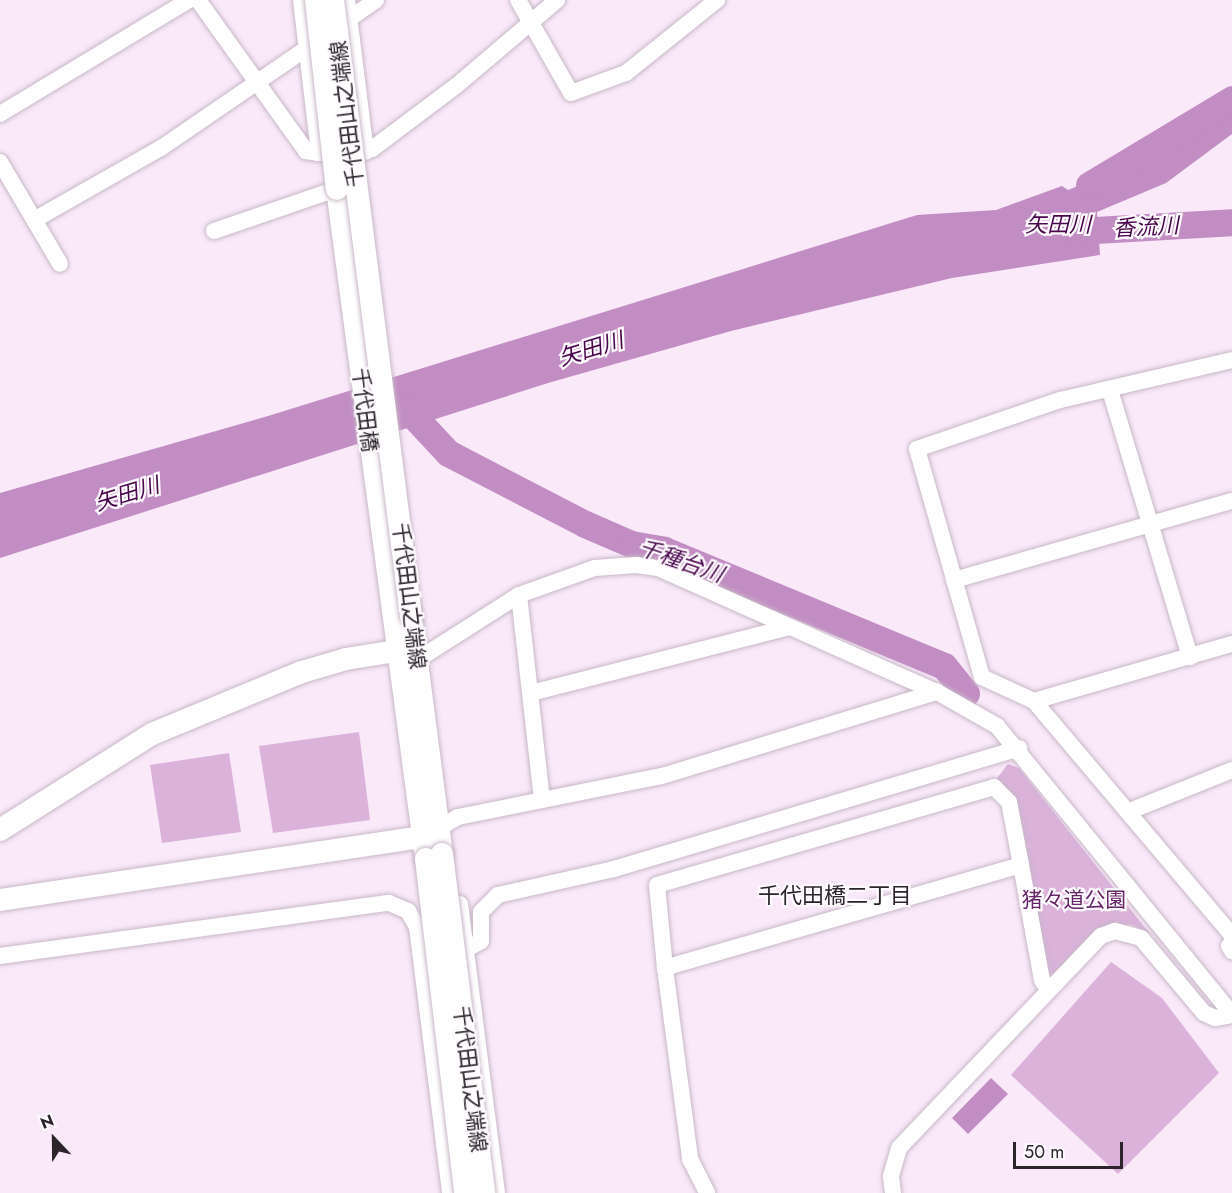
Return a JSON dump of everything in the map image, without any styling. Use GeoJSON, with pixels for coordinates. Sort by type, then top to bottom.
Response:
{"type":"FeatureCollection","features":[{"type":"Feature","properties":{"kind":"street"},"geometry":{"type":"LineString","coordinates":[[0,114],[189,0]]}},
{"type":"Feature","properties":{"kind":"street"},"geometry":{"type":"LineString","coordinates":[[198,0],[306,151],[319,153],[366,152],[456,86],[557,0]]}},
{"type":"Feature","properties":{"kind":"street"},"geometry":{"type":"LineString","coordinates":[[301,0],[319,153]]}},
{"type":"Feature","properties":{"kind":"street","name":"千代田山之端線"},"geometry":{"type":"LineString","coordinates":[[316,0],[337,189]]}},
{"type":"Feature","properties":{"kind":"street","name":"千代田山之端線"},"geometry":{"type":"LineString","coordinates":[[333,0],[411,616],[402,647],[484,1193]]}},
{"type":"Feature","properties":{"kind":"street"},"geometry":{"type":"LineString","coordinates":[[347,0],[366,152]]}},
{"type":"Feature","properties":{"kind":"street"},"geometry":{"type":"LineString","coordinates":[[349,19],[376,0]]}},
{"type":"Feature","properties":{"kind":"street"},"geometry":{"type":"LineString","coordinates":[[518,0],[571,93],[626,73],[717,0]]}},
{"type":"Feature","properties":{"kind":"street"},"geometry":{"type":"LineString","coordinates":[[34,220],[161,148],[307,48]]}},
{"type":"Feature","properties":{"kind":"street"},"geometry":{"type":"LineString","coordinates":[[0,162],[60,264]]}},
{"type":"Feature","properties":{"kind":"street"},"geometry":{"type":"LineString","coordinates":[[214,231],[337,189]]}},
{"type":"Feature","properties":{"kind":"street","name":"千代田橋"},"geometry":{"type":"LineString","coordinates":[[337,189],[402,647]]}},
{"type":"Feature","properties":{"kind":"street"},"geometry":{"type":"LineString","coordinates":[[1228,924],[1034,701],[982,677],[917,449],[1060,400],[1232,360]]}},
{"type":"Feature","properties":{"kind":"street"},"geometry":{"type":"LineString","coordinates":[[1110,390],[1190,657]]}},
{"type":"Feature","properties":{"kind":"street"},"geometry":{"type":"LineString","coordinates":[[954,580],[1232,501]]}},
{"type":"Feature","properties":{"kind":"street"},"geometry":{"type":"LineString","coordinates":[[0,830],[152,734],[302,672],[346,659],[402,647],[519,595],[595,568],[636,565],[658,568],[979,712],[1019,748],[1228,1016]]}},
{"type":"Feature","properties":{"kind":"street"},"geometry":{"type":"LineString","coordinates":[[519,595],[542,800]]}},
{"type":"Feature","properties":{"kind":"street"},"geometry":{"type":"LineString","coordinates":[[531,693],[789,627]]}},
{"type":"Feature","properties":{"kind":"street"},"geometry":{"type":"LineString","coordinates":[[1034,701],[1232,644]]}},
{"type":"Feature","properties":{"kind":"street"},"geometry":{"type":"LineString","coordinates":[[0,900],[433,845],[458,818],[662,776],[938,692]]}},
{"type":"Feature","properties":{"kind":"street"},"geometry":{"type":"LineString","coordinates":[[467,949],[481,941],[481,912],[498,895],[614,869],[1019,748]]}},
{"type":"Feature","properties":{"kind":"street"},"geometry":{"type":"LineString","coordinates":[[1130,811],[1232,770]]}},
{"type":"Feature","properties":{"kind":"street"},"geometry":{"type":"LineString","coordinates":[[707,1193],[690,1159],[665,968],[657,885],[994,787],[1009,802],[1042,980],[1048,990]]}},
{"type":"Feature","properties":{"kind":"street","name":"千代田山之端線"},"geometry":{"type":"LineString","coordinates":[[433,845],[465,1193]]}},
{"type":"Feature","properties":{"kind":"street"},"geometry":{"type":"LineString","coordinates":[[665,968],[1021,865]]}},
{"type":"Feature","properties":{"kind":"street"},"geometry":{"type":"LineString","coordinates":[[0,956],[389,903],[408,911],[460,904],[496,1193]]}},
{"type":"Feature","properties":{"kind":"street"},"geometry":{"type":"LineString","coordinates":[[408,911],[417,927],[450,1193]]}},
{"type":"Feature","properties":{"kind":"street"},"geometry":{"type":"LineString","coordinates":[[893,1193],[891,1176],[899,1148],[1101,936],[1126,932],[1151,947],[1204,1013],[1228,1016]]}},
{"type":"Feature","properties":{"kind":"street"},"geometry":{"type":"LineString","coordinates":[[1232,943],[1232,951]]}},
{"type":"Feature","properties":{"kind":"green space"},"geometry":{"type":"Polygon","coordinates":[[[359,732],[370,820],[273,833],[259,746],[359,732]]]}},
{"type":"Feature","properties":{"kind":"green space"},"geometry":{"type":"Polygon","coordinates":[[[229,753],[241,832],[162,843],[150,765],[229,753]]]}},
{"type":"Feature","properties":{"kind":"green space","name":"猪々道公園"},"geometry":{"type":"Polygon","coordinates":[[[1008,764],[1019,768],[1150,934],[1132,925],[1112,924],[1054,975],[1047,972],[995,781],[1008,764]]]}},
{"type":"Feature","properties":{"kind":"green space"},"geometry":{"type":"Polygon","coordinates":[[[1111,962],[1162,998],[1219,1073],[1118,1174],[1011,1075],[1111,962]]]}},
{"type":"Feature","properties":{"kind":"water","name":"矢田川"},"geometry":{"type":"Polygon","coordinates":[[[1232,96],[1232,134],[1166,183],[1097,212],[1100,255],[952,278],[731,331],[548,383],[0,558],[0,493],[268,416],[917,215],[996,210],[1062,186],[1068,190],[1127,166],[1232,96]]]}},
{"type":"Feature","properties":{"kind":"water"},"geometry":{"type":"Polygon","coordinates":[[[991,1078],[1008,1094],[968,1134],[952,1118],[991,1078]]]}},
{"type":"Feature","properties":{"kind":"waterway","name":"矢田川"},"geometry":{"type":"LineString","coordinates":[[1089,185],[1232,99]]}},
{"type":"Feature","properties":{"kind":"waterway","name":"香流川"},"geometry":{"type":"LineString","coordinates":[[1063,225],[1078,231],[1232,222]]}},
{"type":"Feature","properties":{"kind":"waterway","name":"千種台川"},"geometry":{"type":"LineString","coordinates":[[407,409],[448,453],[585,524],[631,544],[664,550],[944,666],[966,693]]}},
{"type":"Feature","properties":{"kind":"district","name":"千代田橋二丁目"},"geometry":{"type":"Point","coordinates":[835,896]}}]}
